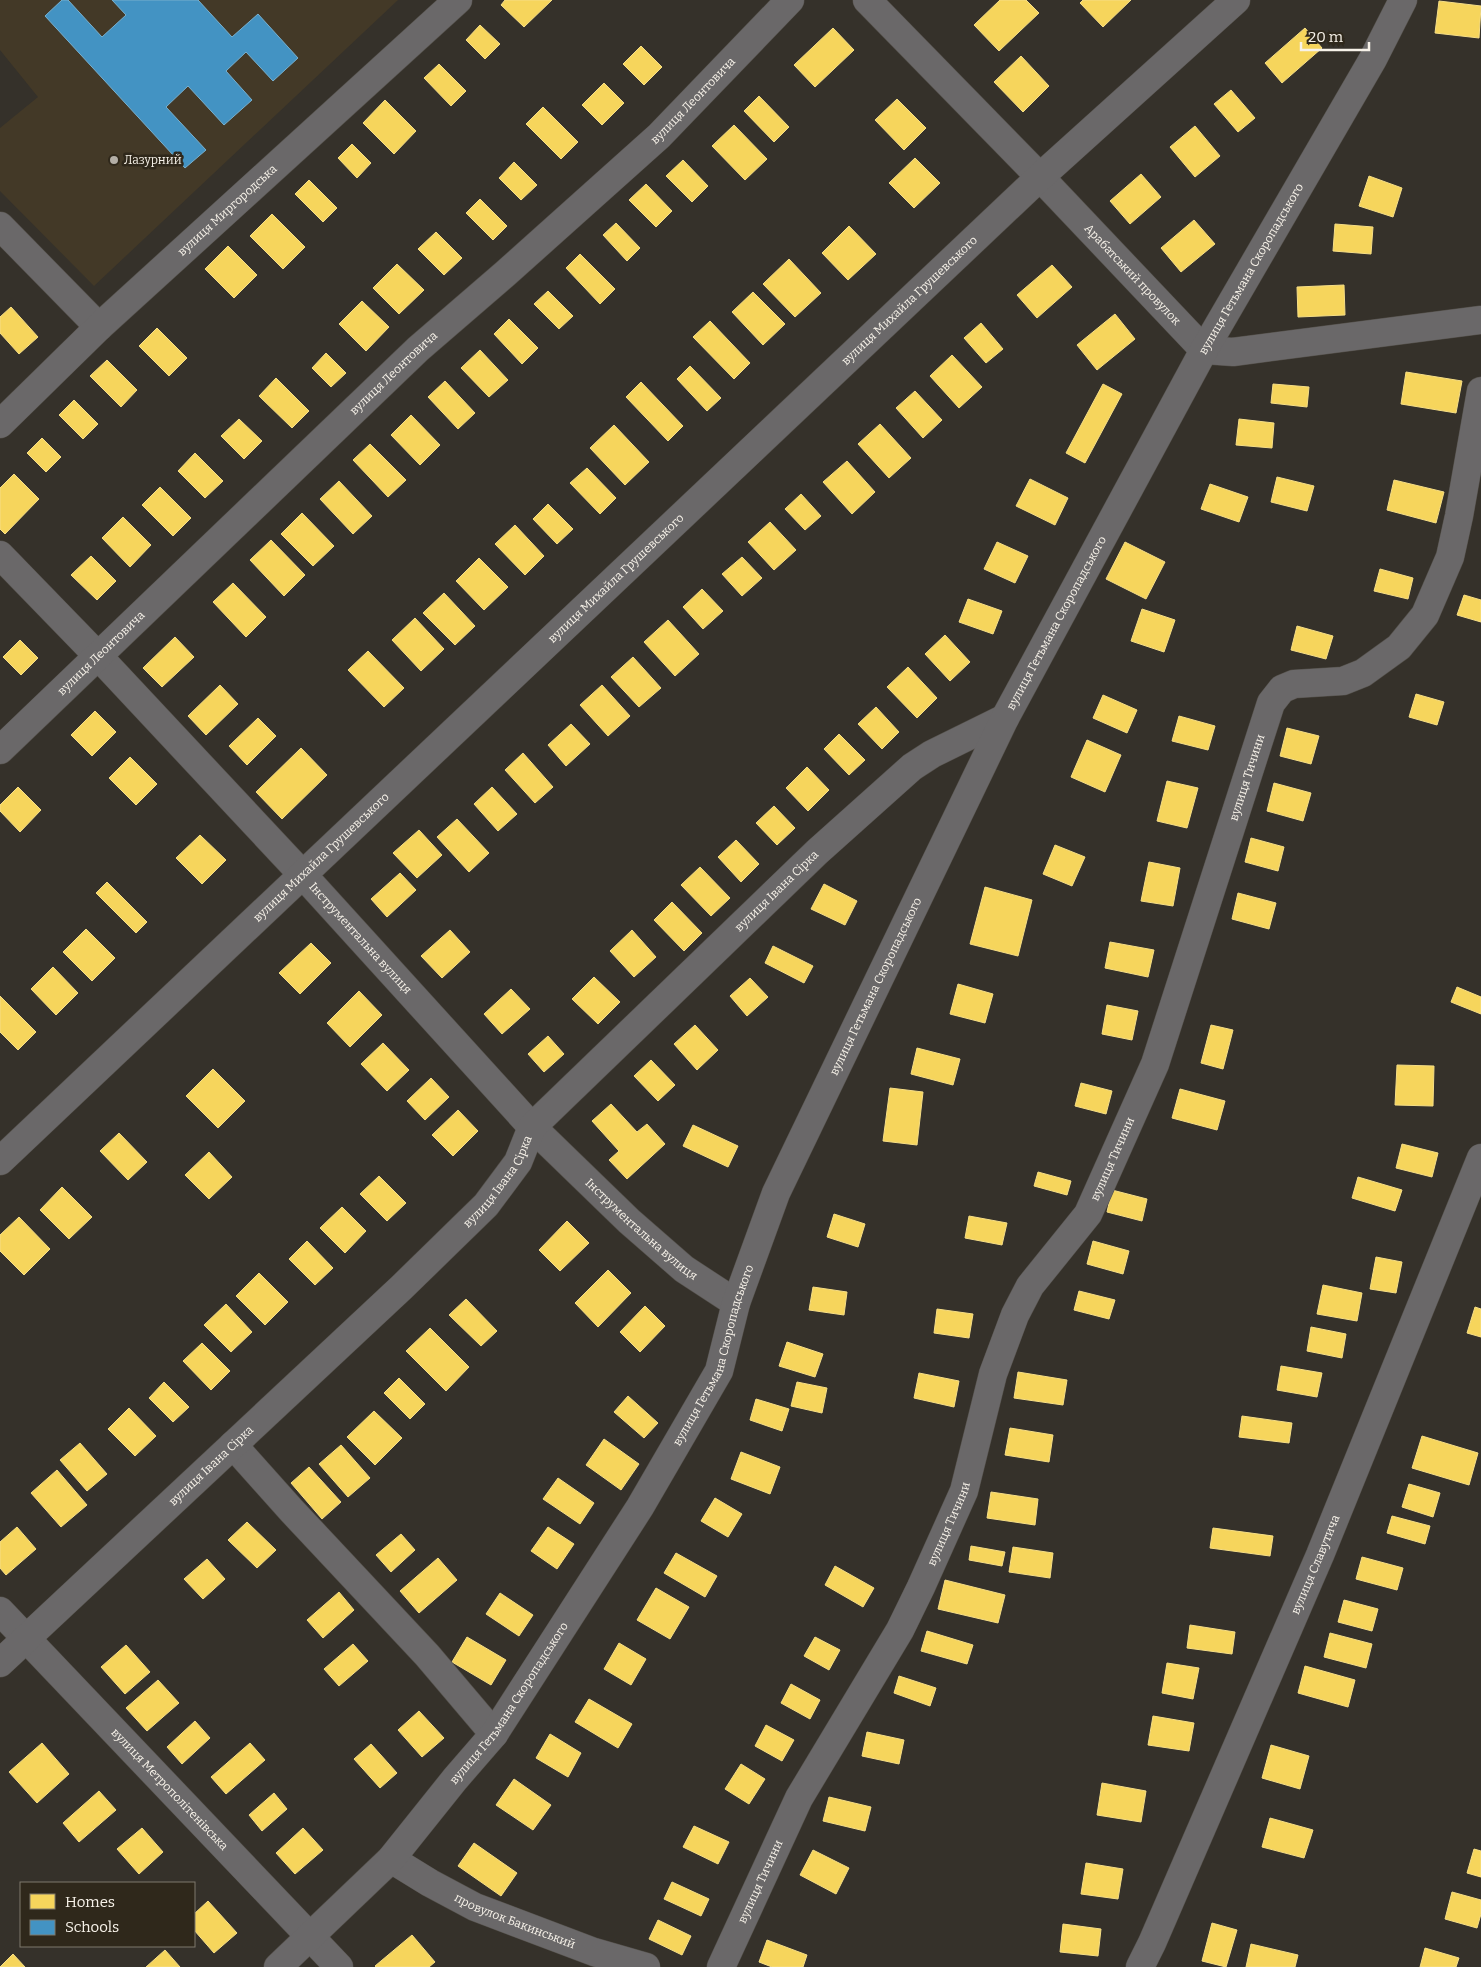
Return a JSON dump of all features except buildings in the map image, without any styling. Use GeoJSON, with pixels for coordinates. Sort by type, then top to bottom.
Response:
{"type":"FeatureCollection","features":[{"type":"Feature","properties":{"kind":"street","name":"вулиця Миргородська"},"geometry":{"type":"LineString","coordinates":[[0,424],[99,327],[458,0]]}},
{"type":"Feature","properties":{"kind":"street","name":"вулиця Леонтовича"},"geometry":{"type":"LineString","coordinates":[[0,750],[418,349],[528,254],[659,136],[790,0]]}},
{"type":"Feature","properties":{"kind":"street","name":"Арабатський провулок"},"geometry":{"type":"LineString","coordinates":[[867,0],[1040,177],[1204,350]]}},
{"type":"Feature","properties":{"kind":"street","name":"вулиця Михайла Грушевського"},"geometry":{"type":"LineString","coordinates":[[0,1161],[1040,177],[1236,0]]}},
{"type":"Feature","properties":{"kind":"street","name":"вулиця Гетьмана Скоропадського"},"geometry":{"type":"LineString","coordinates":[[278,1967],[391,1859],[494,1734],[640,1507],[719,1372],[736,1303],[776,1193],[1005,718],[1204,350],[1373,58],[1403,0]]}},
{"type":"Feature","properties":{"kind":"street"},"geometry":{"type":"LineString","coordinates":[[0,226],[99,327]]}},
{"type":"Feature","properties":{"kind":"street"},"geometry":{"type":"LineString","coordinates":[[1204,350],[1234,352],[1481,320]]}},
{"type":"Feature","properties":{"kind":"street","name":"вулиця Тичини"},"geometry":{"type":"LineString","coordinates":[[721,1967],[799,1798],[900,1630],[921,1587],[964,1491],[993,1374],[1015,1315],[1030,1286],[1088,1214],[1155,1064],[1271,703],[1282,689],[1294,684],[1343,680],[1363,673],[1399,647],[1425,614],[1450,557],[1481,390]]}},
{"type":"Feature","properties":{"kind":"street","name":"Інструментальна вулиця"},"geometry":{"type":"LineString","coordinates":[[0,555],[302,874],[532,1127],[630,1221],[684,1269],[736,1303]]}},
{"type":"Feature","properties":{"kind":"street","name":"вулиця Івана Сірка"},"geometry":{"type":"LineString","coordinates":[[0,1663],[402,1287],[486,1205],[518,1162],[532,1127],[817,852],[912,767],[932,754],[1005,718]]}},
{"type":"Feature","properties":{"kind":"street","name":"вулиця Славутича"},"geometry":{"type":"LineString","coordinates":[[1140,1967],[1320,1554],[1481,1158]]}},
{"type":"Feature","properties":{"kind":"street"},"geometry":{"type":"LineString","coordinates":[[233,1445],[427,1654],[494,1734]]}},
{"type":"Feature","properties":{"kind":"street","name":"вулиця Метрополітенівська"},"geometry":{"type":"LineString","coordinates":[[0,1611],[339,1967]]}},
{"type":"Feature","properties":{"kind":"street","name":"провулок Бакинський"},"geometry":{"type":"LineString","coordinates":[[391,1859],[475,1908],[594,1952],[646,1967]]}},
{"type":"Feature","properties":{"kind":"shaded area","name":"Лазурний"},"geometry":{"type":"Polygon","coordinates":[[[0,0],[398,0],[94,286],[0,191],[0,128],[38,97],[0,50],[0,0]]]}},
{"type":"Feature","properties":{"kind":"place","name":"Лазурний"},"geometry":{"type":"Point","coordinates":[114,160]}}]}
